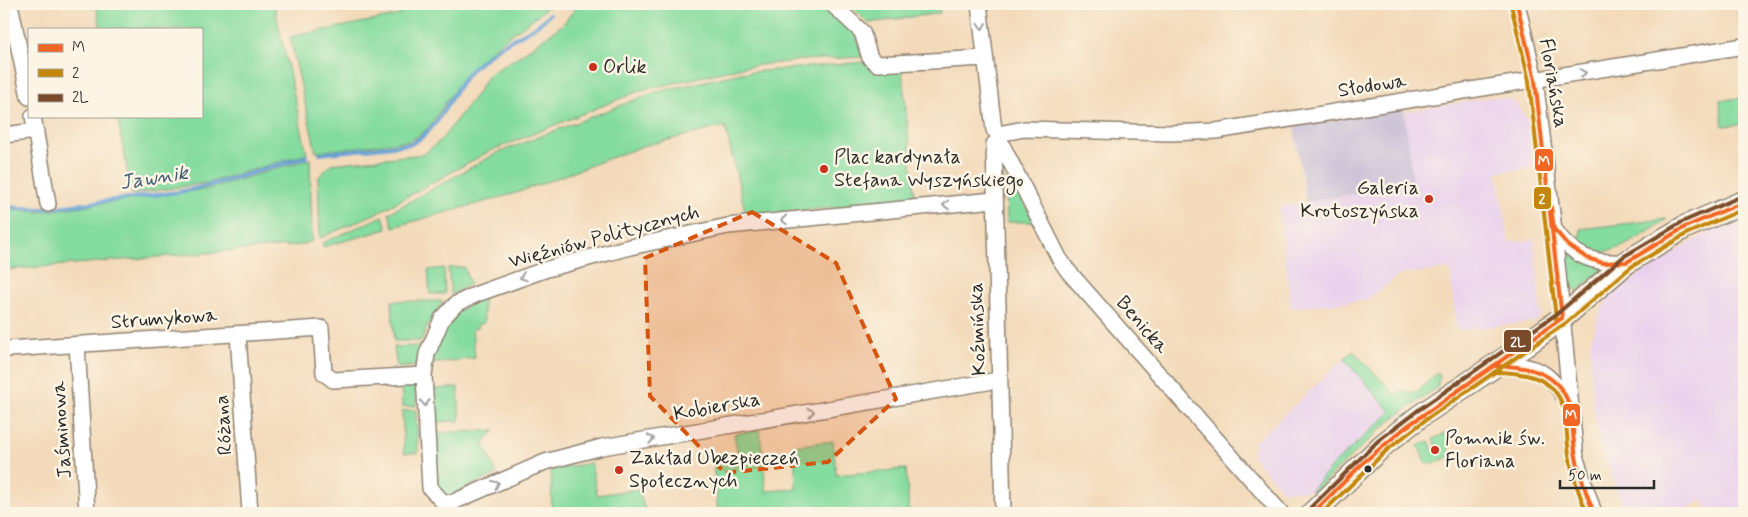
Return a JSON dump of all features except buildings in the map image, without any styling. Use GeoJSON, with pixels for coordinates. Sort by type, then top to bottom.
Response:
{"type":"FeatureCollection","features":[{"type":"Feature","properties":{"kind":"main road"},"geometry":{"type":"LineString","coordinates":[[1313,513],[1383,445],[1420,416],[1562,318],[1627,262],[1685,227],[1744,202]]}},
{"type":"Feature","properties":{"kind":"street"},"geometry":{"type":"LineString","coordinates":[[10,4],[28,92]]}},
{"type":"Feature","properties":{"kind":"street"},"geometry":{"type":"LineString","coordinates":[[832,4],[862,32],[870,58],[877,64],[985,53]]}},
{"type":"Feature","properties":{"kind":"street","name":"Koźmińska"},"geometry":{"type":"LineString","coordinates":[[979,4],[998,137],[994,200],[1003,513]]}},
{"type":"Feature","properties":{"kind":"street","name":"Floriańska"},"geometry":{"type":"LineString","coordinates":[[1517,4],[1535,80],[1554,229],[1569,404],[1576,459],[1594,513]]}},
{"type":"Feature","properties":{"kind":"street","name":"Słodowa"},"geometry":{"type":"LineString","coordinates":[[998,137],[1024,129],[1171,133],[1216,131],[1744,46]]}},
{"type":"Feature","properties":{"kind":"street"},"geometry":{"type":"LineString","coordinates":[[4,135],[34,124],[48,204]]}},
{"type":"Feature","properties":{"kind":"street","name":"Benicka"},"geometry":{"type":"LineString","coordinates":[[998,137],[1059,258],[1068,271],[1281,513]]}},
{"type":"Feature","properties":{"kind":"street","name":"Więźniów Politycznych"},"geometry":{"type":"LineString","coordinates":[[451,508],[430,488],[424,375],[427,354],[439,325],[456,304],[477,294],[548,269],[630,247],[728,226],[994,200]]}},
{"type":"Feature","properties":{"kind":"street"},"geometry":{"type":"LineString","coordinates":[[1554,229],[1569,246],[1587,258],[1603,263],[1627,262]]}},
{"type":"Feature","properties":{"kind":"street","name":"Strumykowa"},"geometry":{"type":"LineString","coordinates":[[9,349],[321,328],[324,373],[333,380],[424,375]]}},
{"type":"Feature","properties":{"kind":"street","name":"Różana"},"geometry":{"type":"LineString","coordinates":[[238,334],[250,513]]}},
{"type":"Feature","properties":{"kind":"street","name":"Jaśminowa"},"geometry":{"type":"LineString","coordinates":[[77,344],[87,513]]}},
{"type":"Feature","properties":{"kind":"street"},"geometry":{"type":"LineString","coordinates":[[1494,366],[1532,367],[1546,374],[1559,387],[1569,404]]}},
{"type":"Feature","properties":{"kind":"street","name":"Kobierska"},"geometry":{"type":"LineString","coordinates":[[451,508],[546,462],[602,447],[999,380]]}},
{"type":"Feature","properties":{"kind":"highlighted area"},"geometry":{"type":"Polygon","coordinates":[[[752,212],[836,263],[896,399],[828,462],[725,473],[650,396],[645,258],[752,212]]]}},
{"type":"Feature","properties":{"kind":"shaded area","name":"Galeria Krotoszyńska"},"geometry":{"type":"Polygon","coordinates":[[[1493,97],[1506,98],[1517,104],[1529,123],[1533,168],[1497,172],[1509,242],[1534,240],[1541,314],[1535,322],[1457,330],[1450,269],[1401,274],[1367,300],[1291,308],[1279,207],[1412,184],[1405,112],[1493,97]]]}},
{"type":"Feature","properties":{"kind":"shaded area"},"geometry":{"type":"Polygon","coordinates":[[[1404,108],[1413,184],[1306,202],[1294,127],[1404,108]]]}},
{"type":"Feature","properties":{"kind":"shaded area"},"geometry":{"type":"Polygon","coordinates":[[[1744,219],[1744,513],[1711,513],[1701,500],[1680,513],[1625,513],[1600,441],[1593,404],[1590,344],[1598,317],[1609,297],[1652,265],[1713,230],[1744,219]]]}},
{"type":"Feature","properties":{"kind":"shaded area"},"geometry":{"type":"Polygon","coordinates":[[[1344,359],[1391,412],[1333,465],[1310,491],[1283,491],[1253,457],[1254,443],[1344,359]]]}},
{"type":"Feature","properties":{"kind":"green space"},"geometry":{"type":"Polygon","coordinates":[[[96,4],[274,4],[307,154],[207,183],[132,194],[117,118],[202,118],[202,28],[101,28],[96,4]]]}},
{"type":"Feature","properties":{"kind":"green space"},"geometry":{"type":"Polygon","coordinates":[[[398,4],[551,4],[480,60],[453,92],[427,129],[416,138],[409,141],[316,152],[290,37],[400,15],[398,4]]]}},
{"type":"Feature","properties":{"kind":"green space"},"geometry":{"type":"Polygon","coordinates":[[[579,4],[824,4],[855,32],[862,57],[803,60],[743,67],[639,91],[488,152],[379,212],[320,238],[318,178],[331,164],[424,154],[441,140],[478,92],[488,75],[521,55],[562,25],[579,4]]]}},
{"type":"Feature","properties":{"kind":"green space"},"geometry":{"type":"Polygon","coordinates":[[[849,4],[939,4],[940,13],[868,23],[849,4]]]}},
{"type":"Feature","properties":{"kind":"green space","name":"Plac kardynała Stefana Wyszyńskiego"},"geometry":{"type":"Polygon","coordinates":[[[864,62],[902,70],[915,201],[746,215],[725,126],[643,146],[516,193],[393,227],[389,213],[497,153],[653,93],[741,73],[864,62]]]}},
{"type":"Feature","properties":{"kind":"green space"},"geometry":{"type":"Polygon","coordinates":[[[1744,98],[1744,124],[1723,126],[1720,100],[1744,98]]]}},
{"type":"Feature","properties":{"kind":"green space"},"geometry":{"type":"Polygon","coordinates":[[[310,159],[312,241],[301,245],[4,270],[4,210],[40,212],[207,189],[310,159]]]}},
{"type":"Feature","properties":{"kind":"green space"},"geometry":{"type":"Polygon","coordinates":[[[1010,176],[1034,222],[1007,222],[1006,180],[1010,176]]]}},
{"type":"Feature","properties":{"kind":"green space"},"geometry":{"type":"Polygon","coordinates":[[[383,216],[387,229],[323,247],[322,243],[383,216]]]}},
{"type":"Feature","properties":{"kind":"green space"},"geometry":{"type":"Polygon","coordinates":[[[1667,219],[1624,246],[1611,250],[1600,252],[1589,249],[1580,241],[1580,229],[1667,219]]]}},
{"type":"Feature","properties":{"kind":"green space"},"geometry":{"type":"Polygon","coordinates":[[[1565,252],[1604,268],[1578,291],[1568,286],[1565,252]]]}},
{"type":"Feature","properties":{"kind":"green space"},"geometry":{"type":"Polygon","coordinates":[[[464,267],[470,284],[451,295],[448,268],[464,267]]]}},
{"type":"Feature","properties":{"kind":"green space"},"geometry":{"type":"Polygon","coordinates":[[[444,268],[445,294],[430,294],[428,270],[444,268]]]}},
{"type":"Feature","properties":{"kind":"green space"},"geometry":{"type":"Polygon","coordinates":[[[483,297],[484,323],[478,324],[478,328],[472,329],[475,358],[431,364],[434,351],[453,314],[483,297]]]}},
{"type":"Feature","properties":{"kind":"green space"},"geometry":{"type":"Polygon","coordinates":[[[392,301],[443,301],[427,326],[422,341],[394,341],[392,301]]]}},
{"type":"Feature","properties":{"kind":"green space"},"geometry":{"type":"Polygon","coordinates":[[[421,346],[416,366],[397,368],[394,347],[421,346]]]}},
{"type":"Feature","properties":{"kind":"green space"},"geometry":{"type":"Polygon","coordinates":[[[1353,351],[1396,395],[1402,390],[1407,392],[1417,391],[1437,373],[1440,375],[1437,388],[1392,419],[1315,490],[1310,491],[1333,465],[1391,412],[1344,359],[1353,351]]]}},
{"type":"Feature","properties":{"kind":"green space"},"geometry":{"type":"Polygon","coordinates":[[[401,384],[415,384],[416,406],[402,407],[401,384]]]}},
{"type":"Feature","properties":{"kind":"green space"},"geometry":{"type":"Polygon","coordinates":[[[458,387],[460,421],[431,422],[429,390],[458,387]]]}},
{"type":"Feature","properties":{"kind":"green space"},"geometry":{"type":"Polygon","coordinates":[[[416,410],[418,453],[404,453],[402,411],[416,410]]]}},
{"type":"Feature","properties":{"kind":"green space"},"geometry":{"type":"Polygon","coordinates":[[[495,430],[483,443],[497,474],[453,494],[453,496],[448,497],[438,490],[435,433],[495,430]]]}},
{"type":"Feature","properties":{"kind":"green space"},"geometry":{"type":"Polygon","coordinates":[[[760,430],[766,491],[796,489],[794,446],[833,441],[836,475],[906,469],[909,513],[718,513],[713,460],[738,455],[734,434],[760,430]]]}},
{"type":"Feature","properties":{"kind":"green space"},"geometry":{"type":"Polygon","coordinates":[[[1446,433],[1451,456],[1433,464],[1426,463],[1418,446],[1429,441],[1433,451],[1436,453],[1438,450],[1433,439],[1446,433]]]}},
{"type":"Feature","properties":{"kind":"green space"},"geometry":{"type":"Polygon","coordinates":[[[591,463],[597,495],[638,489],[646,513],[552,513],[551,470],[591,463]]]}},
{"type":"Feature","properties":{"kind":"waterway","name":"Jawnik"},"geometry":{"type":"LineString","coordinates":[[320,154],[411,144],[431,129],[458,87],[474,67],[499,47],[535,27],[550,14]]}},
{"type":"Feature","properties":{"kind":"waterway","name":"Jawnik"},"geometry":{"type":"LineString","coordinates":[[4,207],[41,209],[179,192],[207,186],[306,157]]}},
{"type":"Feature","properties":{"kind":"transit line","name":"M"},"geometry":{"type":"LineString","coordinates":[[1517,4],[1535,80],[1562,318]]}},
{"type":"Feature","properties":{"kind":"transit line","name":"2"},"geometry":{"type":"LineString","coordinates":[[1511,5],[1529,81],[1556,319]]}},
{"type":"Feature","properties":{"kind":"transit line","name":"2L"},"geometry":{"type":"LineString","coordinates":[[1309,509],[1379,440],[1417,411],[1558,313],[1623,257],[1682,222],[1742,196]]}},
{"type":"Feature","properties":{"kind":"transit line","name":"M"},"geometry":{"type":"LineString","coordinates":[[1627,262],[1685,227],[1744,202]]}},
{"type":"Feature","properties":{"kind":"transit line","name":"M"},"geometry":{"type":"LineString","coordinates":[[1551,207],[1554,229],[1569,246],[1587,258],[1603,263],[1627,262]]}},
{"type":"Feature","properties":{"kind":"transit line","name":"2"},"geometry":{"type":"LineString","coordinates":[[1322,513],[1387,450],[1424,421],[1566,323],[1631,267],[1688,233],[1744,209]]}},
{"type":"Feature","properties":{"kind":"transit line","name":"M"},"geometry":{"type":"LineString","coordinates":[[1313,513],[1364,462],[1406,427],[1562,318]]}},
{"type":"Feature","properties":{"kind":"transit line","name":"M"},"geometry":{"type":"LineString","coordinates":[[1494,366],[1520,367],[1532,370],[1543,374],[1561,388],[1571,412],[1578,467],[1594,513]]}},
{"type":"Feature","properties":{"kind":"transit line","name":"2"},"geometry":{"type":"LineString","coordinates":[[1494,372],[1529,376],[1549,385],[1556,393],[1562,403],[1565,415],[1572,469],[1587,513]]}},
{"type":"Feature","properties":{"kind":"place","name":"Orlik"},"geometry":{"type":"Point","coordinates":[593,67]}},
{"type":"Feature","properties":{"kind":"place","name":"Plac kardynała Stefana Wyszyńskiego"},"geometry":{"type":"Point","coordinates":[824,169]}},
{"type":"Feature","properties":{"kind":"place","name":"Galeria Krotoszyńska"},"geometry":{"type":"Point","coordinates":[1429,199]}},
{"type":"Feature","properties":{"kind":"place","name":"Pomnik św. Floriana"},"geometry":{"type":"Point","coordinates":[1435,450]}},
{"type":"Feature","properties":{"kind":"place","name":"Zakład Ubezpieczeń Społecznych"},"geometry":{"type":"Point","coordinates":[619,470]}}]}
